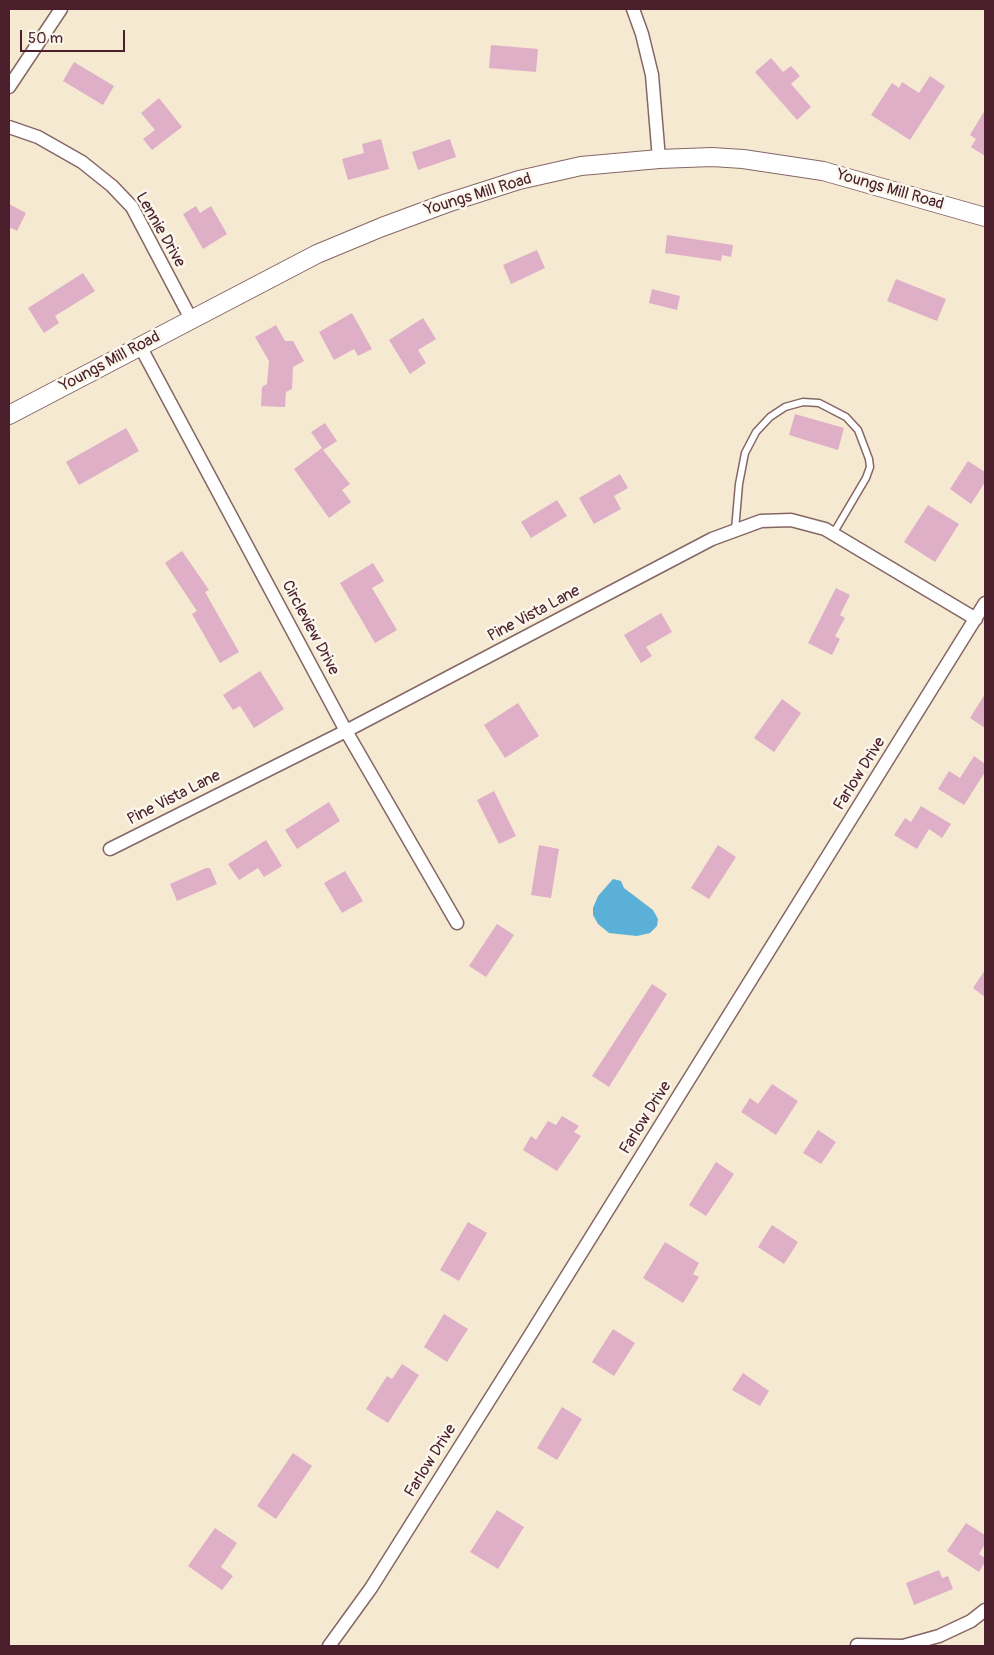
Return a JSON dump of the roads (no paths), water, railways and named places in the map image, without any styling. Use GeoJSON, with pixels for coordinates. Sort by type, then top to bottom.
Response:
{"type":"FeatureCollection","features":[{"type":"Feature","properties":{"kind":"street"},"geometry":{"type":"LineString","coordinates":[[9,87],[61,9]]}},
{"type":"Feature","properties":{"kind":"street"},"geometry":{"type":"LineString","coordinates":[[633,9],[642,34],[652,76],[658,159]]}},
{"type":"Feature","properties":{"kind":"street","name":"Lennie Drive"},"geometry":{"type":"LineString","coordinates":[[9,127],[38,138],[82,162],[112,186],[132,207],[191,319]]}},
{"type":"Feature","properties":{"kind":"street","name":"Youngs Mill Road"},"geometry":{"type":"LineString","coordinates":[[9,415],[317,254],[382,226],[447,203],[519,180],[581,166],[658,159],[712,157],[742,159],[823,171],[985,217]]}},
{"type":"Feature","properties":{"kind":"street","name":"Circleview Drive"},"geometry":{"type":"LineString","coordinates":[[140,346],[346,731],[457,923]]}},
{"type":"Feature","properties":{"kind":"street","name":"Pine Vista Lane"},"geometry":{"type":"LineString","coordinates":[[110,848],[346,731],[712,539],[761,521],[790,520],[825,530],[976,619]]}},
{"type":"Feature","properties":{"kind":"street","name":"Farlow Drive"},"geometry":{"type":"LineString","coordinates":[[329,1646],[371,1588],[519,1353],[985,604]]}},
{"type":"Feature","properties":{"kind":"street"},"geometry":{"type":"LineString","coordinates":[[857,1645],[903,1646],[939,1636],[971,1621],[985,1610]]}},
{"type":"Feature","properties":{"kind":"lane"},"geometry":{"type":"LineString","coordinates":[[735,530],[739,484],[748,446],[756,432],[770,417],[785,406],[802,402],[819,403],[846,417],[858,430],[869,459],[870,467],[866,478],[832,534]]}},
{"type":"Feature","properties":{"kind":"water"},"geometry":{"type":"Polygon","coordinates":[[[613,879],[621,881],[624,888],[653,910],[658,919],[657,926],[650,933],[637,936],[609,933],[598,924],[593,915],[593,908],[598,896],[613,879]]]}}]}
